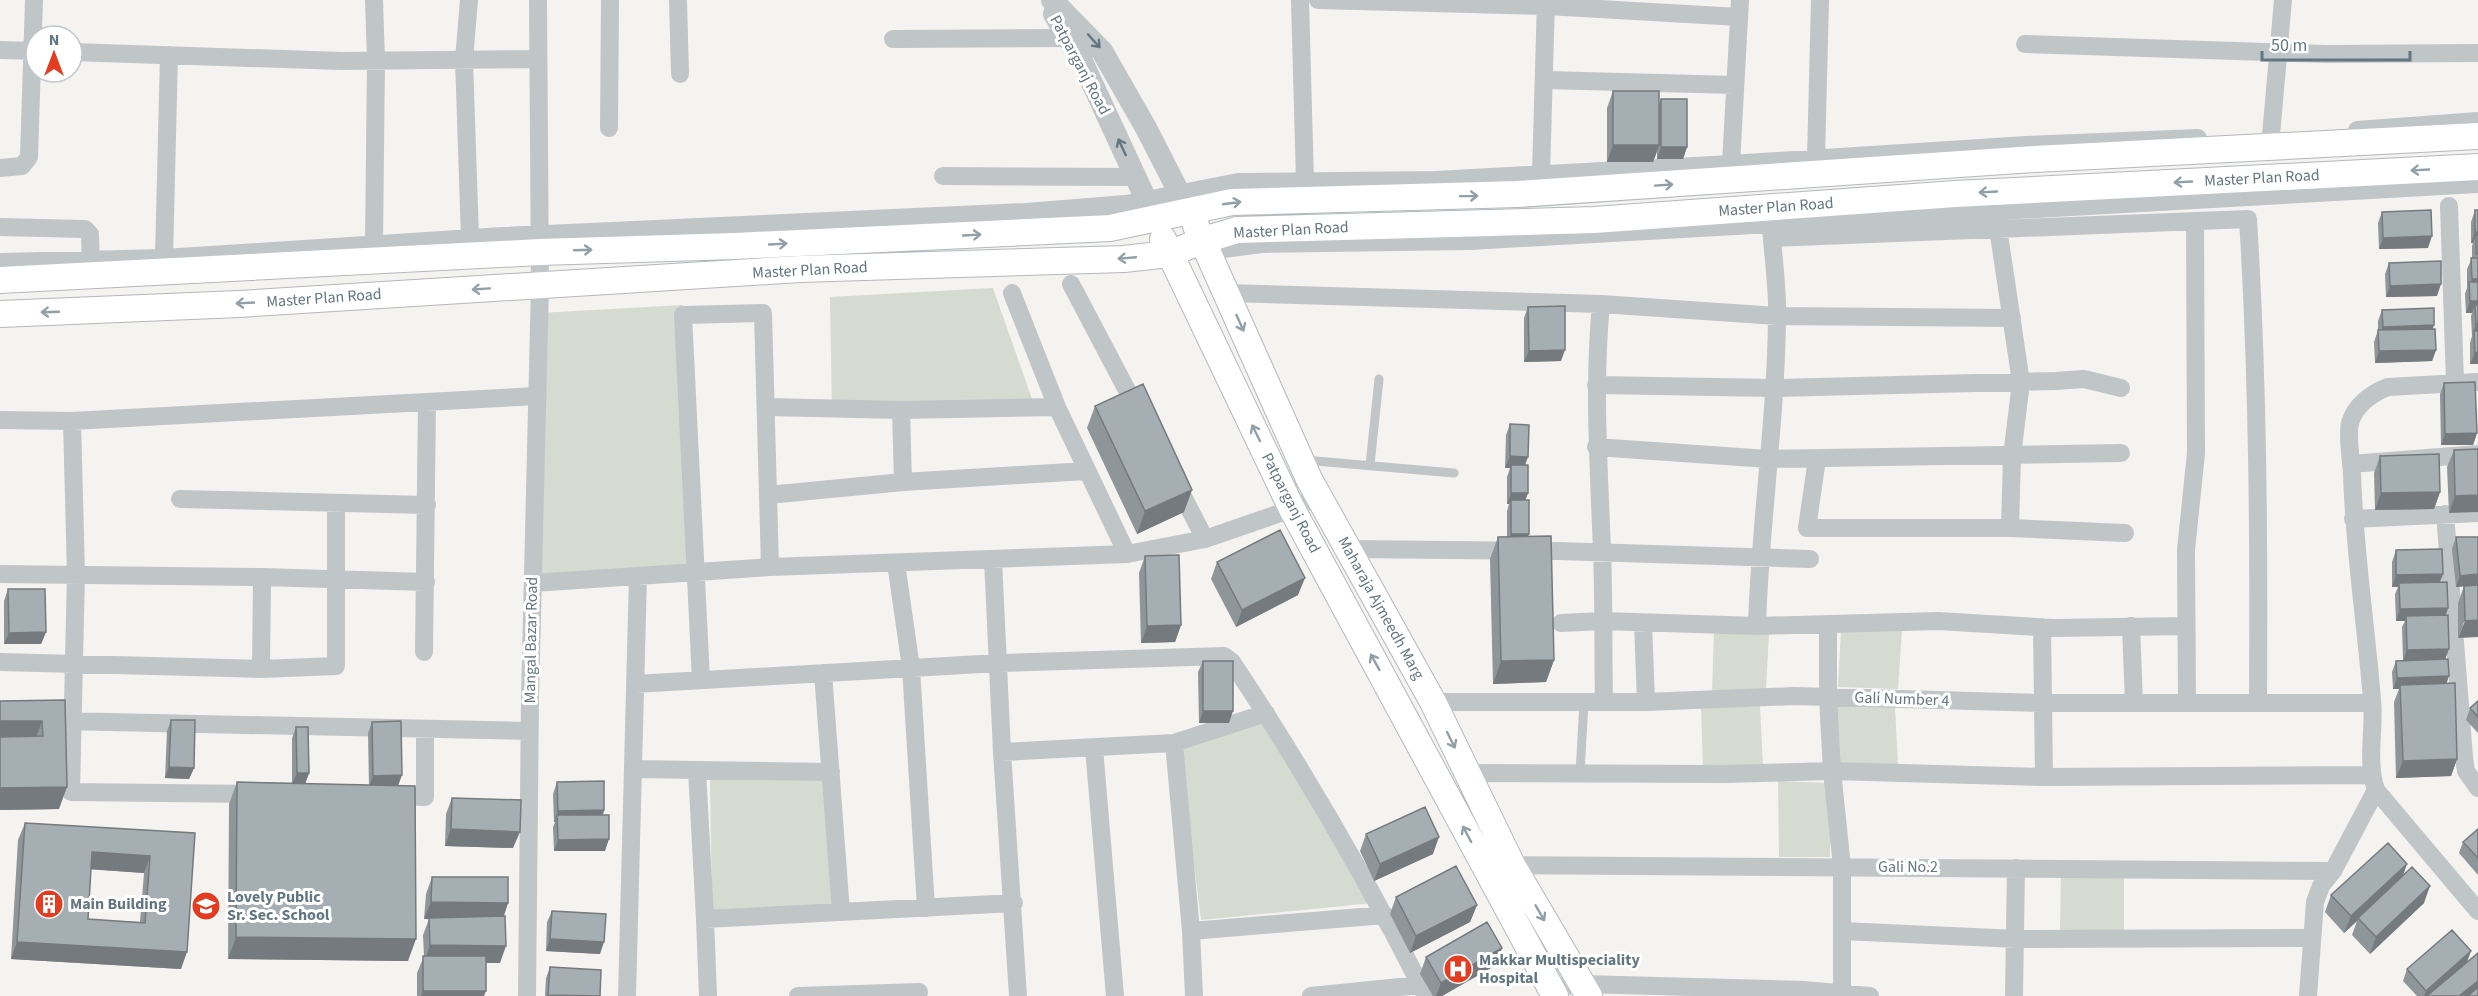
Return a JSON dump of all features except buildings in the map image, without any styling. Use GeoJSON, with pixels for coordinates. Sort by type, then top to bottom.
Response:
{"type":"FeatureCollection","features":[{"type":"Feature","properties":{"kind":"main road","name":"Master Plan Road"},"geometry":{"type":"LineString","coordinates":[[0,280],[91,268],[540,243],[735,246],[1110,228],[1150,209],[1185,202],[1518,194],[2035,159],[2478,136]]}},
{"type":"Feature","properties":{"kind":"main road","name":"Master Plan Road"},"geometry":{"type":"LineString","coordinates":[[0,314],[251,303],[800,269],[1124,259],[1169,254],[1206,245],[1237,230],[1594,220],[1955,194],[2478,167]]}},
{"type":"Feature","properties":{"kind":"main road","name":"Maharaja Ajmeedh Marg"},"geometry":{"type":"LineString","coordinates":[[1185,202],[1318,495],[1433,702],[1512,865],[1585,990]]}},
{"type":"Feature","properties":{"kind":"main road","name":"Patparganj Road"},"geometry":{"type":"LineString","coordinates":[[1150,209],[1169,254],[1292,509],[1553,992]]}},
{"type":"Feature","properties":{"kind":"street"},"geometry":{"type":"LineString","coordinates":[[34,0],[34,24]]}},
{"type":"Feature","properties":{"kind":"street"},"geometry":{"type":"LineString","coordinates":[[374,0],[376,60],[374,244]]}},
{"type":"Feature","properties":{"kind":"street"},"geometry":{"type":"LineString","coordinates":[[469,0],[464,60],[470,238]]}},
{"type":"Feature","properties":{"kind":"street","name":"Mangal Bazar Road"},"geometry":{"type":"LineString","coordinates":[[527,996],[529,731],[540,285],[538,0]]}},
{"type":"Feature","properties":{"kind":"street"},"geometry":{"type":"LineString","coordinates":[[609,128],[610,0]]}},
{"type":"Feature","properties":{"kind":"street"},"geometry":{"type":"LineString","coordinates":[[678,0],[680,74]]}},
{"type":"Feature","properties":{"kind":"street","name":"Patparganj Road"},"geometry":{"type":"LineString","coordinates":[[1046,0],[1070,38],[1150,209]]}},
{"type":"Feature","properties":{"kind":"street","name":"Patparganj Road"},"geometry":{"type":"LineString","coordinates":[[1052,0],[1102,51],[1185,202]]}},
{"type":"Feature","properties":{"kind":"street"},"geometry":{"type":"LineString","coordinates":[[1300,0],[1305,182]]}},
{"type":"Feature","properties":{"kind":"street"},"geometry":{"type":"LineString","coordinates":[[1318,0],[1739,8],[1731,164]]}},
{"type":"Feature","properties":{"kind":"street"},"geometry":{"type":"LineString","coordinates":[[1816,158],[1820,0]]}},
{"type":"Feature","properties":{"kind":"street"},"geometry":{"type":"LineString","coordinates":[[2271,135],[2283,0]]}},
{"type":"Feature","properties":{"kind":"street"},"geometry":{"type":"LineString","coordinates":[[1541,174],[1547,3]]}},
{"type":"Feature","properties":{"kind":"street"},"geometry":{"type":"LineString","coordinates":[[893,39],[1070,38]]}},
{"type":"Feature","properties":{"kind":"street"},"geometry":{"type":"LineString","coordinates":[[2025,44],[2279,52],[2478,52]]}},
{"type":"Feature","properties":{"kind":"street"},"geometry":{"type":"LineString","coordinates":[[0,50],[24,51]]}},
{"type":"Feature","properties":{"kind":"street"},"geometry":{"type":"LineString","coordinates":[[84,52],[376,60],[538,59]]}},
{"type":"Feature","properties":{"kind":"street"},"geometry":{"type":"LineString","coordinates":[[164,258],[169,55]]}},
{"type":"Feature","properties":{"kind":"street"},"geometry":{"type":"LineString","coordinates":[[1545,80],[1735,85]]}},
{"type":"Feature","properties":{"kind":"street"},"geometry":{"type":"LineString","coordinates":[[0,168],[22,166],[28,157],[32,84]]}},
{"type":"Feature","properties":{"kind":"street"},"geometry":{"type":"LineString","coordinates":[[1185,202],[1238,182],[1436,180],[2026,145],[2271,135],[2478,121]]}},
{"type":"Feature","properties":{"kind":"street"},"geometry":{"type":"LineString","coordinates":[[943,176],[1136,177]]}},
{"type":"Feature","properties":{"kind":"street"},"geometry":{"type":"LineString","coordinates":[[1771,231],[2478,184]]}},
{"type":"Feature","properties":{"kind":"street"},"geometry":{"type":"LineString","coordinates":[[2449,206],[2455,382]]}},
{"type":"Feature","properties":{"kind":"street"},"geometry":{"type":"LineString","coordinates":[[1206,245],[1470,241],[1771,231],[1998,228],[2248,219],[2258,439],[2258,703]]}},
{"type":"Feature","properties":{"kind":"street"},"geometry":{"type":"LineString","coordinates":[[2187,703],[2186,550],[2196,453],[2195,222]]}},
{"type":"Feature","properties":{"kind":"street"},"geometry":{"type":"LineString","coordinates":[[0,227],[63,227],[85,230],[90,234],[91,268]]}},
{"type":"Feature","properties":{"kind":"street"},"geometry":{"type":"LineString","coordinates":[[1998,228],[2021,382],[2012,456],[2010,528]]}},
{"type":"Feature","properties":{"kind":"street"},"geometry":{"type":"LineString","coordinates":[[1757,626],[1759,557],[1778,316],[1771,231]]}},
{"type":"Feature","properties":{"kind":"street"},"geometry":{"type":"LineString","coordinates":[[0,262],[91,268],[164,258],[470,238],[540,243]]}},
{"type":"Feature","properties":{"kind":"street"},"geometry":{"type":"LineString","coordinates":[[1071,284],[1146,427]]}},
{"type":"Feature","properties":{"kind":"street"},"geometry":{"type":"LineString","coordinates":[[1012,293],[1057,407],[1127,554]]}},
{"type":"Feature","properties":{"kind":"street"},"geometry":{"type":"LineString","coordinates":[[1227,293],[1601,304],[1778,316],[2012,318]]}},
{"type":"Feature","properties":{"kind":"street"},"geometry":{"type":"LineString","coordinates":[[1601,304],[1596,385],[1596,447],[1602,553],[1604,702]]}},
{"type":"Feature","properties":{"kind":"street"},"geometry":{"type":"LineString","coordinates":[[701,680],[683,315],[763,313],[770,567]]}},
{"type":"Feature","properties":{"kind":"street"},"geometry":{"type":"LineString","coordinates":[[1596,385],[1774,388],[2021,382],[2084,378],[2121,388]]}},
{"type":"Feature","properties":{"kind":"street"},"geometry":{"type":"LineString","coordinates":[[2308,996],[2315,902],[2321,886],[2333,871],[2374,782],[2372,703],[2353,519],[2350,423],[2360,405],[2374,392],[2388,387],[2478,382]]}},
{"type":"Feature","properties":{"kind":"street"},"geometry":{"type":"LineString","coordinates":[[0,420],[72,421],[537,396]]}},
{"type":"Feature","properties":{"kind":"street"},"geometry":{"type":"LineString","coordinates":[[424,652],[427,403]]}},
{"type":"Feature","properties":{"kind":"street"},"geometry":{"type":"LineString","coordinates":[[766,407],[901,410],[1057,407]]}},
{"type":"Feature","properties":{"kind":"street"},"geometry":{"type":"LineString","coordinates":[[901,410],[903,482]]}},
{"type":"Feature","properties":{"kind":"street"},"geometry":{"type":"LineString","coordinates":[[72,421],[76,574],[71,792],[271,794]]}},
{"type":"Feature","properties":{"kind":"street"},"geometry":{"type":"LineString","coordinates":[[1596,447],[1768,459],[2121,453]]}},
{"type":"Feature","properties":{"kind":"street"},"geometry":{"type":"LineString","coordinates":[[2352,464],[2478,454]]}},
{"type":"Feature","properties":{"kind":"street"},"geometry":{"type":"LineString","coordinates":[[1816,459],[1807,528],[2010,528],[2125,532]]}},
{"type":"Feature","properties":{"kind":"street"},"geometry":{"type":"LineString","coordinates":[[1168,468],[1205,539]]}},
{"type":"Feature","properties":{"kind":"street"},"geometry":{"type":"LineString","coordinates":[[768,495],[903,482],[1086,471]]}},
{"type":"Feature","properties":{"kind":"street"},"geometry":{"type":"LineString","coordinates":[[533,583],[770,567],[1127,554],[1205,539],[1292,509],[1318,495]]}},
{"type":"Feature","properties":{"kind":"street"},"geometry":{"type":"LineString","coordinates":[[180,499],[427,505]]}},
{"type":"Feature","properties":{"kind":"street"},"geometry":{"type":"LineString","coordinates":[[0,662],[261,669],[336,666],[336,503]]}},
{"type":"Feature","properties":{"kind":"street"},"geometry":{"type":"LineString","coordinates":[[2353,519],[2478,513]]}},
{"type":"Feature","properties":{"kind":"street"},"geometry":{"type":"LineString","coordinates":[[2445,514],[2466,771],[2478,788]]}},
{"type":"Feature","properties":{"kind":"street"},"geometry":{"type":"LineString","coordinates":[[1348,549],[1810,559]]}},
{"type":"Feature","properties":{"kind":"street"},"geometry":{"type":"LineString","coordinates":[[993,559],[1002,752],[1014,903],[1018,996]]}},
{"type":"Feature","properties":{"kind":"street"},"geometry":{"type":"LineString","coordinates":[[896,563],[911,668],[926,908]]}},
{"type":"Feature","properties":{"kind":"street"},"geometry":{"type":"LineString","coordinates":[[0,573],[426,582]]}},
{"type":"Feature","properties":{"kind":"street"},"geometry":{"type":"LineString","coordinates":[[627,996],[638,576]]}},
{"type":"Feature","properties":{"kind":"street"},"geometry":{"type":"LineString","coordinates":[[261,669],[262,577]]}},
{"type":"Feature","properties":{"kind":"street"},"geometry":{"type":"LineString","coordinates":[[1562,623],[1603,621],[1757,626],[1938,621],[2042,627],[2187,626]]}},
{"type":"Feature","properties":{"kind":"street"},"geometry":{"type":"LineString","coordinates":[[1643,623],[1646,702]]}},
{"type":"Feature","properties":{"kind":"street"},"geometry":{"type":"LineString","coordinates":[[1828,624],[1828,697],[1832,771],[1842,867],[1842,995]]}},
{"type":"Feature","properties":{"kind":"street"},"geometry":{"type":"LineString","coordinates":[[2131,626],[2134,703]]}},
{"type":"Feature","properties":{"kind":"street"},"geometry":{"type":"LineString","coordinates":[[2042,627],[2044,777]]}},
{"type":"Feature","properties":{"kind":"street"},"geometry":{"type":"LineString","coordinates":[[635,684],[999,663],[1224,656],[1232,662],[1266,713],[1385,915],[1423,990],[1311,996]]}},
{"type":"Feature","properties":{"kind":"street"},"geometry":{"type":"LineString","coordinates":[[823,673],[841,912]]}},
{"type":"Feature","properties":{"kind":"street","name":"Gali Number 4"},"geometry":{"type":"LineString","coordinates":[[1433,702],[1646,702],[1794,696],[2043,703],[2372,703]]}},
{"type":"Feature","properties":{"kind":"street"},"geometry":{"type":"LineString","coordinates":[[1002,752],[1174,743],[1266,713]]}},
{"type":"Feature","properties":{"kind":"street"},"geometry":{"type":"LineString","coordinates":[[42,721],[529,731]]}},
{"type":"Feature","properties":{"kind":"street"},"geometry":{"type":"LineString","coordinates":[[378,796],[425,796],[425,729]]}},
{"type":"Feature","properties":{"kind":"street"},"geometry":{"type":"LineString","coordinates":[[1174,743],[1191,931],[1194,996]]}},
{"type":"Feature","properties":{"kind":"street"},"geometry":{"type":"LineString","coordinates":[[1094,748],[1115,996]]}},
{"type":"Feature","properties":{"kind":"street"},"geometry":{"type":"LineString","coordinates":[[633,769],[831,772]]}},
{"type":"Feature","properties":{"kind":"street"},"geometry":{"type":"LineString","coordinates":[[697,770],[708,996]]}},
{"type":"Feature","properties":{"kind":"street"},"geometry":{"type":"LineString","coordinates":[[1467,773],[1832,771],[2374,782]]}},
{"type":"Feature","properties":{"kind":"street"},"geometry":{"type":"LineString","coordinates":[[2374,782],[2478,911]]}},
{"type":"Feature","properties":{"kind":"street","name":"Gali No.2"},"geometry":{"type":"LineString","coordinates":[[1483,865],[2333,871]]}},
{"type":"Feature","properties":{"kind":"street"},"geometry":{"type":"LineString","coordinates":[[2014,996],[2016,868]]}},
{"type":"Feature","properties":{"kind":"street"},"geometry":{"type":"LineString","coordinates":[[705,918],[1014,903]]}},
{"type":"Feature","properties":{"kind":"street"},"geometry":{"type":"LineString","coordinates":[[1191,931],[1385,915]]}},
{"type":"Feature","properties":{"kind":"street"},"geometry":{"type":"LineString","coordinates":[[1842,931],[2016,939],[2312,938]]}},
{"type":"Feature","properties":{"kind":"street"},"geometry":{"type":"LineString","coordinates":[[1553,992],[1804,990],[1870,996]]}},
{"type":"Feature","properties":{"kind":"street"},"geometry":{"type":"LineString","coordinates":[[798,996],[919,992]]}},
{"type":"Feature","properties":{"kind":"lane"},"geometry":{"type":"LineString","coordinates":[[1370,465],[1379,378]]}},
{"type":"Feature","properties":{"kind":"lane"},"geometry":{"type":"LineString","coordinates":[[1300,459],[1454,473]]}},
{"type":"Feature","properties":{"kind":"lane"},"geometry":{"type":"LineString","coordinates":[[1580,773],[1584,702]]}},
{"type":"Feature","properties":{"kind":"shaded area"},"geometry":{"type":"Polygon","coordinates":[[[993,288],[1032,399],[832,412],[830,297],[993,288]]]}},
{"type":"Feature","properties":{"kind":"shaded area"},"geometry":{"type":"Polygon","coordinates":[[[683,305],[697,572],[533,583],[539,313],[683,305]]]}},
{"type":"Feature","properties":{"kind":"shaded area"},"geometry":{"type":"Polygon","coordinates":[[[1902,629],[1898,689],[1838,687],[1841,630],[1902,629]]]}},
{"type":"Feature","properties":{"kind":"shaded area"},"geometry":{"type":"Polygon","coordinates":[[[1714,632],[1769,633],[1766,689],[1712,692],[1714,632]]]}},
{"type":"Feature","properties":{"kind":"shaded area"},"geometry":{"type":"Polygon","coordinates":[[[1837,702],[1895,706],[1898,766],[1835,765],[1837,702]]]}},
{"type":"Feature","properties":{"kind":"shaded area"},"geometry":{"type":"Polygon","coordinates":[[[1760,706],[1763,765],[1703,767],[1701,708],[1760,706]]]}},
{"type":"Feature","properties":{"kind":"shaded area"},"geometry":{"type":"Polygon","coordinates":[[[1273,718],[1373,903],[1201,920],[1179,746],[1273,718]]]}},
{"type":"Feature","properties":{"kind":"shaded area"},"geometry":{"type":"Polygon","coordinates":[[[710,778],[824,780],[832,906],[712,913],[710,778]]]}},
{"type":"Feature","properties":{"kind":"shaded area"},"geometry":{"type":"Polygon","coordinates":[[[1778,781],[1830,783],[1830,857],[1779,857],[1778,781]]]}},
{"type":"Feature","properties":{"kind":"shaded area"},"geometry":{"type":"Polygon","coordinates":[[[2061,875],[2124,875],[2124,931],[2060,931],[2061,875]]]}},
{"type":"Feature","properties":{"kind":"place","name":"Main Building"},"geometry":{"type":"Point","coordinates":[49,904]}},
{"type":"Feature","properties":{"kind":"place","name":"Lovely Public Sr. Sec. School"},"geometry":{"type":"Point","coordinates":[206,906]}},
{"type":"Feature","properties":{"kind":"place","name":"Makkar Multispeciality Hospital"},"geometry":{"type":"Point","coordinates":[1458,969]}}]}
